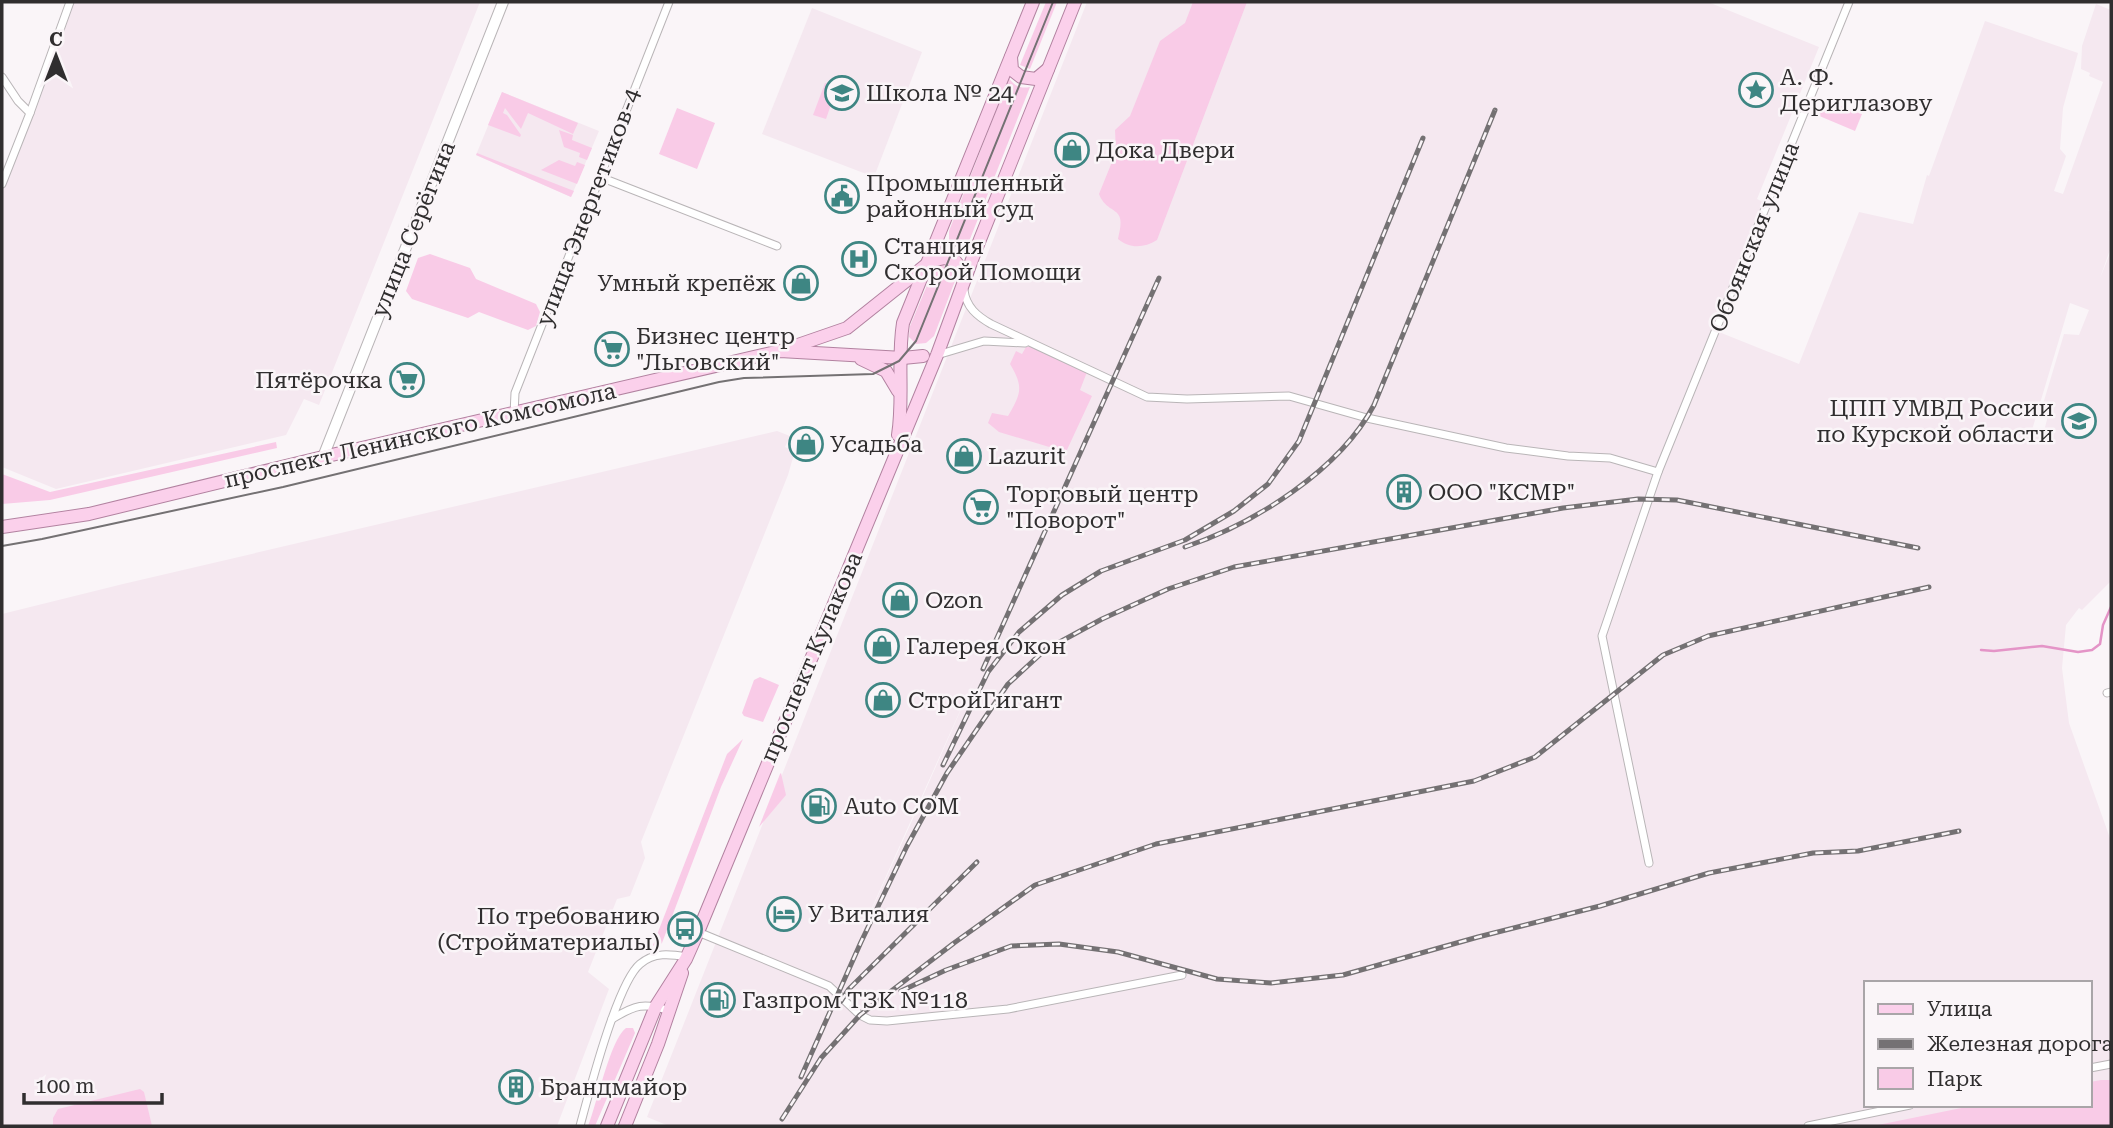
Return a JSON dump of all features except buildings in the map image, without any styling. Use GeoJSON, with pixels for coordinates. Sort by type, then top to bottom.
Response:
{"type":"FeatureCollection","features":[{"type":"Feature","properties":{"kind":"main road","name":"улица Серёгина"},"geometry":{"type":"LineString","coordinates":[[323,457],[503,2]]}},
{"type":"Feature","properties":{"kind":"main road"},"geometry":{"type":"LineString","coordinates":[[895,453],[901,403],[900,358],[903,323],[1033,2]]}},
{"type":"Feature","properties":{"kind":"main road"},"geometry":{"type":"LineString","coordinates":[[964,280],[1075,2]]}},
{"type":"Feature","properties":{"kind":"main road"},"geometry":{"type":"LineString","coordinates":[[1011,54],[1012,70],[1021,77],[1036,79],[1048,69]]}},
{"type":"Feature","properties":{"kind":"main road"},"geometry":{"type":"LineString","coordinates":[[780,351],[848,328],[938,258],[950,259],[961,267],[964,280]]}},
{"type":"Feature","properties":{"kind":"main road","name":"проспект Кулакова"},"geometry":{"type":"LineString","coordinates":[[607,1126],[656,1006],[686,958],[698,932],[937,355],[964,280]]}},
{"type":"Feature","properties":{"kind":"main road"},"geometry":{"type":"LineString","coordinates":[[903,323],[904,345],[910,352],[923,356]]}},
{"type":"Feature","properties":{"kind":"main road","name":"проспект Ленинского Комсомола"},"geometry":{"type":"LineString","coordinates":[[2,527],[89,514],[780,351],[900,358],[937,355]]}},
{"type":"Feature","properties":{"kind":"main road"},"geometry":{"type":"LineString","coordinates":[[830,352],[865,360],[886,371],[898,389],[901,403]]}},
{"type":"Feature","properties":{"kind":"main road","name":"проспект Кулакова"},"geometry":{"type":"LineString","coordinates":[[625,1126],[670,1011],[686,958]]}},
{"type":"Feature","properties":{"kind":"street"},"geometry":{"type":"LineString","coordinates":[[2,184],[70,2]]}},
{"type":"Feature","properties":{"kind":"street","name":"улица Энергетиков-4"},"geometry":{"type":"LineString","coordinates":[[514,414],[515,393],[669,2]]}},
{"type":"Feature","properties":{"kind":"street","name":"Обоянская улица"},"geometry":{"type":"LineString","coordinates":[[1649,863],[1602,636],[1658,472],[1849,2]]}},
{"type":"Feature","properties":{"kind":"street"},"geometry":{"type":"LineString","coordinates":[[2,77],[18,101],[30,113]]}},
{"type":"Feature","properties":{"kind":"street"},"geometry":{"type":"LineString","coordinates":[[600,177],[777,246]]}},
{"type":"Feature","properties":{"kind":"street"},"geometry":{"type":"LineString","coordinates":[[964,280],[965,297],[978,316],[1147,397],[1187,399],[1289,396],[1367,418],[1506,448],[1609,458],[1658,472]]}},
{"type":"Feature","properties":{"kind":"street"},"geometry":{"type":"LineString","coordinates":[[937,355],[984,341],[1035,344]]}},
{"type":"Feature","properties":{"kind":"street"},"geometry":{"type":"LineString","coordinates":[[698,932],[829,986],[860,1016],[870,1020],[887,1021],[1008,1009],[1182,975]]}},
{"type":"Feature","properties":{"kind":"street"},"geometry":{"type":"LineString","coordinates":[[580,1126],[611,1019],[639,965],[654,956],[668,954],[686,958]]}},
{"type":"Feature","properties":{"kind":"street"},"geometry":{"type":"LineString","coordinates":[[611,1019],[637,1006],[656,1006],[670,1011]]}},
{"type":"Feature","properties":{"kind":"street"},"geometry":{"type":"LineString","coordinates":[[2092,1068],[2111,1064]]}},
{"type":"Feature","properties":{"kind":"street"},"geometry":{"type":"LineString","coordinates":[[1808,1126],[1900,1107]]}},
{"type":"Feature","properties":{"kind":"shaded area"},"geometry":{"type":"Polygon","coordinates":[[[74,2],[480,2],[319,405],[304,399],[286,435],[56,489],[2,467],[2,189],[74,2]]]}},
{"type":"Feature","properties":{"kind":"shaded area"},"geometry":{"type":"Polygon","coordinates":[[[1087,2],[1708,2],[1819,47],[1757,199],[1763,202],[1714,330],[1799,364],[1859,212],[1913,224],[1927,175],[1929,176],[1985,21],[2078,53],[2063,108],[2060,149],[2066,156],[2054,191],[2063,194],[2103,82],[2081,69],[2082,46],[2096,4],[2111,10],[2111,210],[2108,210],[2111,211],[2111,247],[2100,278],[2111,251],[2111,581],[2082,610],[2079,608],[2066,625],[2062,668],[2069,723],[2111,841],[2111,1126],[669,1126],[647,1117],[1087,2]],[[2070,303],[2032,430],[2043,435],[2050,408],[2043,404],[2064,334],[2079,335],[2089,310],[2070,303]],[[977,673],[862,931],[915,814],[977,673]]]}},
{"type":"Feature","properties":{"kind":"shaded area","name":"Школа № 24"},"geometry":{"type":"Polygon","coordinates":[[[812,8],[922,52],[874,177],[762,134],[812,8]]]}},
{"type":"Feature","properties":{"kind":"shaded area"},"geometry":{"type":"Polygon","coordinates":[[[502,92],[599,131],[571,197],[476,155],[502,92]]]}},
{"type":"Feature","properties":{"kind":"shaded area"},"geometry":{"type":"Polygon","coordinates":[[[777,431],[790,436],[785,447],[789,449],[791,444],[796,447],[788,475],[641,842],[645,858],[630,896],[617,899],[588,972],[609,989],[557,1126],[2,1126],[2,614],[777,431]]]}},
{"type":"Feature","properties":{"kind":"green space"},"geometry":{"type":"Polygon","coordinates":[[[1046,2],[1057,2],[1030,69],[1020,65],[1046,2]]]}},
{"type":"Feature","properties":{"kind":"green space"},"geometry":{"type":"Polygon","coordinates":[[[1193,2],[1247,2],[1157,240],[1147,245],[1132,246],[1118,239],[1121,220],[1119,215],[1107,206],[1099,194],[1116,152],[1115,130],[1130,116],[1160,41],[1185,23],[1193,2]]]}},
{"type":"Feature","properties":{"kind":"green space"},"geometry":{"type":"Polygon","coordinates":[[[1009,78],[1018,86],[1030,87],[970,239],[957,246],[949,240],[949,231],[1009,78]]]}},
{"type":"Feature","properties":{"kind":"green space"},"geometry":{"type":"Polygon","coordinates":[[[825,83],[837,87],[826,119],[813,115],[825,83]]]}},
{"type":"Feature","properties":{"kind":"green space"},"geometry":{"type":"Polygon","coordinates":[[[502,92],[578,123],[573,134],[528,113],[521,129],[505,108],[503,113],[507,115],[520,137],[488,125],[502,92]]]}},
{"type":"Feature","properties":{"kind":"green space"},"geometry":{"type":"Polygon","coordinates":[[[1824,99],[1862,114],[1855,131],[1817,115],[1824,99]]]}},
{"type":"Feature","properties":{"kind":"green space"},"geometry":{"type":"Polygon","coordinates":[[[677,108],[715,123],[697,169],[659,154],[677,108]]]}},
{"type":"Feature","properties":{"kind":"green space"},"geometry":{"type":"Polygon","coordinates":[[[559,130],[573,135],[572,140],[592,148],[587,160],[579,157],[580,153],[564,147],[559,130]]]}},
{"type":"Feature","properties":{"kind":"green space"},"geometry":{"type":"Polygon","coordinates":[[[477,153],[574,191],[571,197],[476,155],[477,153]]]}},
{"type":"Feature","properties":{"kind":"green space"},"geometry":{"type":"Polygon","coordinates":[[[559,160],[575,166],[577,162],[585,165],[577,184],[541,170],[559,160]]]}},
{"type":"Feature","properties":{"kind":"green space"},"geometry":{"type":"Polygon","coordinates":[[[430,254],[470,268],[476,279],[536,304],[540,312],[536,326],[528,330],[479,312],[468,318],[412,299],[406,291],[418,258],[430,254]]]}},
{"type":"Feature","properties":{"kind":"green space"},"geometry":{"type":"Polygon","coordinates":[[[943,265],[954,271],[955,281],[934,336],[926,343],[916,344],[909,337],[910,326],[933,271],[943,265]]]}},
{"type":"Feature","properties":{"kind":"green space"},"geometry":{"type":"Polygon","coordinates":[[[1026,347],[1034,347],[1087,372],[1080,390],[1092,396],[1066,452],[999,432],[988,423],[992,413],[1008,416],[1016,402],[1019,385],[1010,364],[1016,351],[1022,354],[1026,347]]]}},
{"type":"Feature","properties":{"kind":"green space"},"geometry":{"type":"Polygon","coordinates":[[[276,442],[277,448],[50,500],[2,504],[2,474],[50,492],[276,442]]]}},
{"type":"Feature","properties":{"kind":"green space"},"geometry":{"type":"Polygon","coordinates":[[[760,677],[779,685],[763,722],[742,713],[754,680],[760,677]]]}},
{"type":"Feature","properties":{"kind":"green space"},"geometry":{"type":"Polygon","coordinates":[[[743,739],[721,787],[662,943],[656,948],[653,945],[727,754],[743,739]]]}},
{"type":"Feature","properties":{"kind":"green space"},"geometry":{"type":"Polygon","coordinates":[[[780,774],[786,795],[759,827],[780,774]]]}},
{"type":"Feature","properties":{"kind":"green space"},"geometry":{"type":"Polygon","coordinates":[[[626,1028],[633,1028],[635,1033],[595,1126],[588,1126],[609,1058],[626,1028]]]}},
{"type":"Feature","properties":{"kind":"green space"},"geometry":{"type":"Polygon","coordinates":[[[2111,1080],[2111,1126],[1873,1126],[1966,1107],[2092,1107],[2092,1082],[2111,1080]]]}},
{"type":"Feature","properties":{"kind":"green space"},"geometry":{"type":"Polygon","coordinates":[[[140,1089],[144,1092],[152,1126],[53,1126],[53,1118],[58,1109],[140,1089]]]}},
{"type":"Feature","properties":{"kind":"waterway"},"geometry":{"type":"LineString","coordinates":[[1981,650],[2042,646],[2078,652],[2092,650],[2100,644],[2103,625],[2111,607]]}},
{"type":"Feature","properties":{"kind":"tram line"},"geometry":{"type":"LineString","coordinates":[[2,546],[283,487],[719,382],[744,378],[873,374],[899,361],[916,341],[1053,2]]}},
{"type":"Feature","properties":{"kind":"railway"},"geometry":{"type":"LineString","coordinates":[[1185,547],[1239,524],[1293,492],[1340,451],[1359,429],[1374,405],[1495,110]]}},
{"type":"Feature","properties":{"kind":"railway"},"geometry":{"type":"LineString","coordinates":[[943,765],[988,672],[1019,632],[1062,595],[1101,571],[1185,540],[1234,511],[1268,484],[1299,441],[1423,138]]}},
{"type":"Feature","properties":{"kind":"railway"},"geometry":{"type":"LineString","coordinates":[[983,669],[1159,278]]}},
{"type":"Feature","properties":{"kind":"railway"},"geometry":{"type":"LineString","coordinates":[[801,1077],[907,846],[947,773],[1008,684],[1045,650],[1102,619],[1168,589],[1234,567],[1563,508],[1638,499],[1677,500],[1918,548]]}},
{"type":"Feature","properties":{"kind":"railway"},"geometry":{"type":"LineString","coordinates":[[782,1119],[821,1058],[860,1015],[1035,885],[1156,844],[1474,781],[1535,757],[1663,655],[1708,636],[1929,587]]}},
{"type":"Feature","properties":{"kind":"railway"},"geometry":{"type":"LineString","coordinates":[[901,991],[946,970],[1011,946],[1059,944],[1118,952],[1217,979],[1271,983],[1343,975],[1600,906],[1709,873],[1813,853],[1858,851],[1959,831]]}},
{"type":"Feature","properties":{"kind":"railway"},"geometry":{"type":"LineString","coordinates":[[841,1001],[849,989],[977,862]]}},
{"type":"Feature","properties":{"kind":"place","name":"А. Ф. Дериглазову"},"geometry":{"type":"Point","coordinates":[1756,90]}},
{"type":"Feature","properties":{"kind":"place","name":"Школа № 24"},"geometry":{"type":"Point","coordinates":[842,93]}},
{"type":"Feature","properties":{"kind":"place","name":"Дока Двери"},"geometry":{"type":"Point","coordinates":[1072,150]}},
{"type":"Feature","properties":{"kind":"place","name":"Промышленный районный суд"},"geometry":{"type":"Point","coordinates":[842,196]}},
{"type":"Feature","properties":{"kind":"place","name":"Станция Скорой Помощи"},"geometry":{"type":"Point","coordinates":[859,259]}},
{"type":"Feature","properties":{"kind":"place","name":"Умный крепёж"},"geometry":{"type":"Point","coordinates":[801,283]}},
{"type":"Feature","properties":{"kind":"place","name":"Бизнес центр \"Льговский\""},"geometry":{"type":"Point","coordinates":[612,349]}},
{"type":"Feature","properties":{"kind":"place","name":"Пятёрочка"},"geometry":{"type":"Point","coordinates":[407,380]}},
{"type":"Feature","properties":{"kind":"place","name":"ЦПП УМВД России по Курской области"},"geometry":{"type":"Point","coordinates":[2079,421]}},
{"type":"Feature","properties":{"kind":"place","name":"Усадьба"},"geometry":{"type":"Point","coordinates":[806,444]}},
{"type":"Feature","properties":{"kind":"place","name":"Lazurit"},"geometry":{"type":"Point","coordinates":[964,456]}},
{"type":"Feature","properties":{"kind":"place","name":"ООО \"КСМР\""},"geometry":{"type":"Point","coordinates":[1404,492]}},
{"type":"Feature","properties":{"kind":"place","name":"Торговый центр \"Поворот\""},"geometry":{"type":"Point","coordinates":[981,507]}},
{"type":"Feature","properties":{"kind":"place","name":"Ozon"},"geometry":{"type":"Point","coordinates":[900,600]}},
{"type":"Feature","properties":{"kind":"place","name":"Галерея Окон"},"geometry":{"type":"Point","coordinates":[882,646]}},
{"type":"Feature","properties":{"kind":"place","name":"СтройГигант"},"geometry":{"type":"Point","coordinates":[883,700]}},
{"type":"Feature","properties":{"kind":"place","name":"Auto COM"},"geometry":{"type":"Point","coordinates":[819,806]}},
{"type":"Feature","properties":{"kind":"place","name":"У Виталия"},"geometry":{"type":"Point","coordinates":[784,914]}},
{"type":"Feature","properties":{"kind":"place","name":"По требованию (Стройматериалы)"},"geometry":{"type":"Point","coordinates":[685,929]}},
{"type":"Feature","properties":{"kind":"place","name":"Газпром ТЗК №118"},"geometry":{"type":"Point","coordinates":[718,1000]}},
{"type":"Feature","properties":{"kind":"place","name":"Брандмайор"},"geometry":{"type":"Point","coordinates":[516,1087]}}]}
